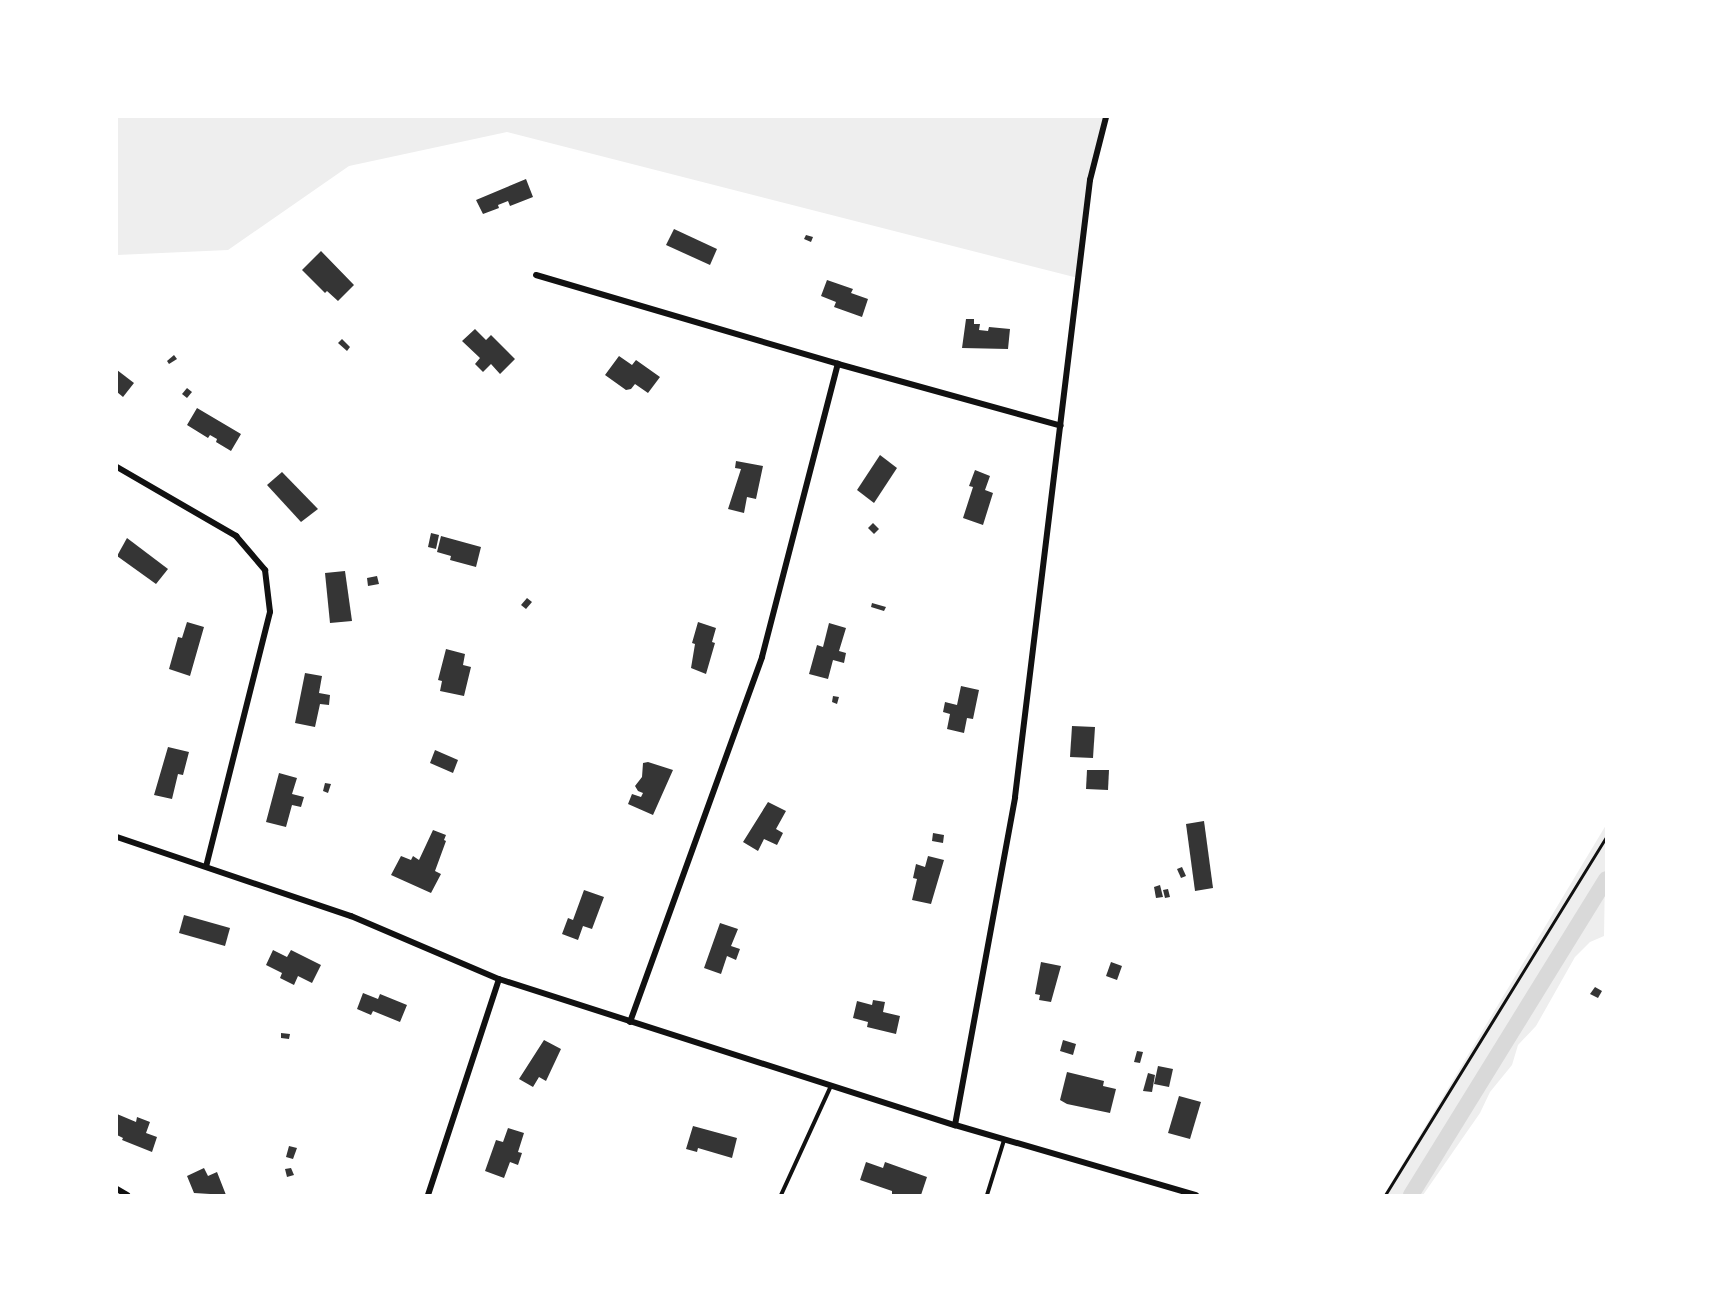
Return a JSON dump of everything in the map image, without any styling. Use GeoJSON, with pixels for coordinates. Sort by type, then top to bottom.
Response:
{"type":"FeatureCollection","features":[{"type":"Feature","properties":{"kind":"street"},"geometry":{"type":"LineString","coordinates":[[955,1125],[1015,797],[1090,180],[1106,117]]}},
{"type":"Feature","properties":{"kind":"street"},"geometry":{"type":"LineString","coordinates":[[536,275],[837,364],[1061,426]]}},
{"type":"Feature","properties":{"kind":"street"},"geometry":{"type":"LineString","coordinates":[[630,1022],[762,657],[837,364]]}},
{"type":"Feature","properties":{"kind":"street"},"geometry":{"type":"LineString","coordinates":[[117,467],[236,536],[265,570],[270,612],[206,866]]}},
{"type":"Feature","properties":{"kind":"street"},"geometry":{"type":"LineString","coordinates":[[117,837],[351,916],[499,979],[955,1125],[1196,1195]]}},
{"type":"Feature","properties":{"kind":"street"},"geometry":{"type":"LineString","coordinates":[[428,1195],[499,979]]}},
{"type":"Feature","properties":{"kind":"street"},"geometry":{"type":"LineString","coordinates":[[117,1189],[128,1195]]}},
{"type":"Feature","properties":{"kind":"lane"},"geometry":{"type":"LineString","coordinates":[[781,1195],[831,1086]]}},
{"type":"Feature","properties":{"kind":"lane"},"geometry":{"type":"LineString","coordinates":[[987,1195],[1004,1140]]}},
{"type":"Feature","properties":{"kind":"path"},"geometry":{"type":"LineString","coordinates":[[1385,1195],[1606,837]]}},
{"type":"Feature","properties":{"kind":"shaded area"},"geometry":{"type":"Polygon","coordinates":[[[117,117],[1106,117],[1090,180],[1078,278],[507,132],[349,166],[228,250],[117,255],[117,117]]]}},
{"type":"Feature","properties":{"kind":"shaded area"},"geometry":{"type":"Polygon","coordinates":[[[1606,825],[1604,936],[1590,942],[1575,957],[1536,1026],[1518,1045],[1512,1065],[1490,1092],[1480,1113],[1423,1195],[1384,1195],[1606,825]]]}},
{"type":"Feature","properties":{"kind":"building"},"geometry":{"type":"Polygon","coordinates":[[[526,179],[533,197],[510,206],[508,201],[498,205],[499,208],[483,214],[476,200],[526,179]]]}},
{"type":"Feature","properties":{"kind":"building"},"geometry":{"type":"Polygon","coordinates":[[[674,229],[717,249],[710,265],[666,245],[674,229]]]}},
{"type":"Feature","properties":{"kind":"building"},"geometry":{"type":"Polygon","coordinates":[[[806,235],[813,237],[811,242],[804,239],[806,235]]]}},
{"type":"Feature","properties":{"kind":"building"},"geometry":{"type":"Polygon","coordinates":[[[321,251],[354,285],[338,301],[327,291],[325,293],[302,270],[321,251]]]}},
{"type":"Feature","properties":{"kind":"building"},"geometry":{"type":"Polygon","coordinates":[[[827,280],[853,289],[851,293],[868,299],[862,317],[834,307],[836,302],[821,296],[827,280]]]}},
{"type":"Feature","properties":{"kind":"building"},"geometry":{"type":"Polygon","coordinates":[[[966,319],[974,319],[974,324],[980,324],[979,330],[988,331],[989,327],[1010,329],[1008,349],[962,348],[966,319]]]}},
{"type":"Feature","properties":{"kind":"building"},"geometry":{"type":"Polygon","coordinates":[[[475,329],[486,340],[491,335],[515,359],[500,374],[491,364],[483,372],[475,364],[480,358],[462,341],[475,329]]]}},
{"type":"Feature","properties":{"kind":"building"},"geometry":{"type":"Polygon","coordinates":[[[342,339],[350,347],[347,351],[338,343],[342,339]]]}},
{"type":"Feature","properties":{"kind":"building"},"geometry":{"type":"Polygon","coordinates":[[[174,355],[177,359],[169,364],[167,361],[174,355]]]}},
{"type":"Feature","properties":{"kind":"building"},"geometry":{"type":"Polygon","coordinates":[[[619,356],[632,365],[636,360],[660,377],[648,393],[635,384],[631,389],[626,390],[605,375],[619,356]]]}},
{"type":"Feature","properties":{"kind":"building"},"geometry":{"type":"Polygon","coordinates":[[[117,370],[134,383],[123,397],[117,392],[117,370]]]}},
{"type":"Feature","properties":{"kind":"building"},"geometry":{"type":"Polygon","coordinates":[[[187,388],[192,392],[187,398],[182,394],[187,388]]]}},
{"type":"Feature","properties":{"kind":"building"},"geometry":{"type":"Polygon","coordinates":[[[197,408],[241,434],[231,451],[216,442],[217,439],[210,435],[208,438],[187,425],[197,408]]]}},
{"type":"Feature","properties":{"kind":"building"},"geometry":{"type":"Polygon","coordinates":[[[880,455],[897,468],[874,503],[857,490],[880,455]]]}},
{"type":"Feature","properties":{"kind":"building"},"geometry":{"type":"Polygon","coordinates":[[[736,461],[763,466],[756,499],[747,497],[744,513],[728,509],[741,469],[735,468],[736,461]]]}},
{"type":"Feature","properties":{"kind":"building"},"geometry":{"type":"Polygon","coordinates":[[[975,470],[990,476],[985,490],[993,493],[983,525],[963,518],[973,487],[969,486],[975,470]]]}},
{"type":"Feature","properties":{"kind":"building"},"geometry":{"type":"Polygon","coordinates":[[[282,472],[318,509],[301,522],[267,485],[282,472]]]}},
{"type":"Feature","properties":{"kind":"building"},"geometry":{"type":"Polygon","coordinates":[[[873,523],[879,529],[874,534],[868,528],[873,523]]]}},
{"type":"Feature","properties":{"kind":"building"},"geometry":{"type":"Polygon","coordinates":[[[431,533],[439,535],[436,549],[428,547],[431,533]]]}},
{"type":"Feature","properties":{"kind":"building"},"geometry":{"type":"Polygon","coordinates":[[[441,536],[481,547],[476,567],[450,560],[451,556],[437,552],[441,536]]]}},
{"type":"Feature","properties":{"kind":"building"},"geometry":{"type":"Polygon","coordinates":[[[127,538],[168,569],[156,584],[117,556],[127,538]]]}},
{"type":"Feature","properties":{"kind":"building"},"geometry":{"type":"Polygon","coordinates":[[[345,571],[352,621],[330,623],[325,573],[345,571]]]}},
{"type":"Feature","properties":{"kind":"building"},"geometry":{"type":"Polygon","coordinates":[[[377,576],[379,584],[368,586],[367,578],[377,576]]]}},
{"type":"Feature","properties":{"kind":"building"},"geometry":{"type":"Polygon","coordinates":[[[527,598],[532,602],[526,609],[521,605],[527,598]]]}},
{"type":"Feature","properties":{"kind":"building"},"geometry":{"type":"Polygon","coordinates":[[[872,603],[886,607],[884,611],[871,607],[872,603]]]}},
{"type":"Feature","properties":{"kind":"building"},"geometry":{"type":"Polygon","coordinates":[[[187,622],[204,627],[190,676],[169,669],[178,637],[182,638],[187,622]]]}},
{"type":"Feature","properties":{"kind":"building"},"geometry":{"type":"Polygon","coordinates":[[[698,622],[716,628],[712,642],[715,643],[706,674],[691,668],[695,644],[692,643],[698,622]]]}},
{"type":"Feature","properties":{"kind":"building"},"geometry":{"type":"Polygon","coordinates":[[[829,623],[846,628],[839,651],[846,653],[844,663],[833,660],[828,679],[809,674],[817,645],[823,647],[829,623]]]}},
{"type":"Feature","properties":{"kind":"building"},"geometry":{"type":"Polygon","coordinates":[[[446,649],[465,654],[463,665],[471,667],[464,696],[440,691],[442,681],[438,680],[446,649]]]}},
{"type":"Feature","properties":{"kind":"building"},"geometry":{"type":"Polygon","coordinates":[[[305,673],[322,676],[319,693],[330,695],[329,705],[320,704],[315,727],[295,723],[305,673]]]}},
{"type":"Feature","properties":{"kind":"building"},"geometry":{"type":"Polygon","coordinates":[[[961,686],[979,690],[973,719],[967,718],[964,733],[947,729],[950,714],[943,712],[945,702],[957,705],[961,686]]]}},
{"type":"Feature","properties":{"kind":"building"},"geometry":{"type":"Polygon","coordinates":[[[833,696],[839,697],[837,704],[832,702],[833,696]]]}},
{"type":"Feature","properties":{"kind":"building"},"geometry":{"type":"Polygon","coordinates":[[[1072,726],[1095,727],[1093,758],[1070,757],[1072,726]]]}},
{"type":"Feature","properties":{"kind":"building"},"geometry":{"type":"Polygon","coordinates":[[[168,747],[189,752],[183,775],[178,774],[172,799],[154,795],[168,747]]]}},
{"type":"Feature","properties":{"kind":"building"},"geometry":{"type":"Polygon","coordinates":[[[435,750],[458,760],[453,773],[430,763],[435,750]]]}},
{"type":"Feature","properties":{"kind":"building"},"geometry":{"type":"Polygon","coordinates":[[[648,762],[673,770],[653,815],[628,804],[632,794],[641,797],[643,793],[635,786],[642,777],[643,763],[648,762]]]}},
{"type":"Feature","properties":{"kind":"building"},"geometry":{"type":"Polygon","coordinates":[[[1087,770],[1109,770],[1108,790],[1086,789],[1087,770]]]}},
{"type":"Feature","properties":{"kind":"building"},"geometry":{"type":"Polygon","coordinates":[[[279,773],[297,778],[292,794],[304,797],[301,807],[292,805],[286,827],[266,822],[279,773]]]}},
{"type":"Feature","properties":{"kind":"building"},"geometry":{"type":"Polygon","coordinates":[[[325,783],[331,784],[328,793],[323,791],[325,783]]]}},
{"type":"Feature","properties":{"kind":"building"},"geometry":{"type":"Polygon","coordinates":[[[768,802],[786,811],[776,829],[783,833],[777,845],[764,839],[758,851],[743,842],[768,802]]]}},
{"type":"Feature","properties":{"kind":"building"},"geometry":{"type":"Polygon","coordinates":[[[1204,821],[1213,888],[1195,891],[1186,824],[1204,821]]]}},
{"type":"Feature","properties":{"kind":"building"},"geometry":{"type":"Polygon","coordinates":[[[433,830],[446,835],[444,840],[446,841],[435,871],[441,874],[431,893],[391,875],[401,856],[411,860],[413,856],[419,860],[433,830]]]}},
{"type":"Feature","properties":{"kind":"building"},"geometry":{"type":"Polygon","coordinates":[[[933,833],[944,835],[943,843],[932,841],[933,833]]]}},
{"type":"Feature","properties":{"kind":"building"},"geometry":{"type":"Polygon","coordinates":[[[928,856],[944,860],[931,904],[912,900],[917,879],[913,878],[916,864],[925,867],[928,856]]]}},
{"type":"Feature","properties":{"kind":"building"},"geometry":{"type":"Polygon","coordinates":[[[1182,867],[1186,876],[1181,878],[1177,869],[1182,867]]]}},
{"type":"Feature","properties":{"kind":"building"},"geometry":{"type":"Polygon","coordinates":[[[1160,885],[1163,897],[1156,898],[1154,887],[1160,885]]]}},
{"type":"Feature","properties":{"kind":"building"},"geometry":{"type":"Polygon","coordinates":[[[1168,889],[1170,897],[1165,898],[1163,890],[1168,889]]]}},
{"type":"Feature","properties":{"kind":"building"},"geometry":{"type":"Polygon","coordinates":[[[584,890],[604,897],[592,929],[583,926],[578,940],[562,934],[568,918],[573,920],[584,890]]]}},
{"type":"Feature","properties":{"kind":"building"},"geometry":{"type":"Polygon","coordinates":[[[184,915],[230,928],[225,946],[179,933],[184,915]]]}},
{"type":"Feature","properties":{"kind":"building"},"geometry":{"type":"Polygon","coordinates":[[[720,923],[738,929],[731,946],[740,949],[736,960],[727,956],[721,974],[704,968],[720,923]]]}},
{"type":"Feature","properties":{"kind":"building"},"geometry":{"type":"Polygon","coordinates":[[[273,950],[287,957],[291,950],[321,965],[312,983],[298,976],[294,985],[280,978],[282,973],[266,965],[273,950]]]}},
{"type":"Feature","properties":{"kind":"building"},"geometry":{"type":"Polygon","coordinates":[[[1041,962],[1061,966],[1051,1002],[1039,1000],[1040,995],[1035,994],[1041,962]]]}},
{"type":"Feature","properties":{"kind":"building"},"geometry":{"type":"Polygon","coordinates":[[[1111,962],[1122,966],[1117,980],[1106,976],[1111,962]]]}},
{"type":"Feature","properties":{"kind":"building"},"geometry":{"type":"Polygon","coordinates":[[[1595,987],[1602,991],[1598,998],[1590,994],[1595,987]]]}},
{"type":"Feature","properties":{"kind":"building"},"geometry":{"type":"Polygon","coordinates":[[[363,993],[378,999],[380,994],[407,1005],[400,1022],[373,1011],[371,1015],[357,1009],[363,993]]]}},
{"type":"Feature","properties":{"kind":"building"},"geometry":{"type":"Polygon","coordinates":[[[873,1000],[885,1002],[883,1012],[900,1016],[896,1034],[867,1027],[868,1022],[853,1018],[857,1001],[872,1005],[873,1000]]]}},
{"type":"Feature","properties":{"kind":"building"},"geometry":{"type":"Polygon","coordinates":[[[281,1033],[290,1034],[289,1039],[281,1038],[281,1033]]]}},
{"type":"Feature","properties":{"kind":"building"},"geometry":{"type":"Polygon","coordinates":[[[544,1040],[561,1049],[546,1081],[539,1077],[533,1087],[519,1079],[544,1040]]]}},
{"type":"Feature","properties":{"kind":"building"},"geometry":{"type":"Polygon","coordinates":[[[1063,1040],[1076,1044],[1073,1055],[1060,1051],[1063,1040]]]}},
{"type":"Feature","properties":{"kind":"building"},"geometry":{"type":"Polygon","coordinates":[[[1137,1051],[1143,1052],[1140,1063],[1134,1062],[1137,1051]]]}},
{"type":"Feature","properties":{"kind":"building"},"geometry":{"type":"Polygon","coordinates":[[[1158,1066],[1173,1069],[1169,1087],[1154,1084],[1158,1066]]]}},
{"type":"Feature","properties":{"kind":"building"},"geometry":{"type":"Polygon","coordinates":[[[1067,1072],[1104,1081],[1103,1086],[1116,1089],[1110,1113],[1067,1104],[1060,1100],[1067,1072]]]}},
{"type":"Feature","properties":{"kind":"building"},"geometry":{"type":"Polygon","coordinates":[[[1148,1073],[1155,1075],[1152,1092],[1143,1091],[1148,1073]]]}},
{"type":"Feature","properties":{"kind":"building"},"geometry":{"type":"Polygon","coordinates":[[[1179,1096],[1201,1102],[1190,1139],[1168,1133],[1179,1096]]]}},
{"type":"Feature","properties":{"kind":"building"},"geometry":{"type":"Polygon","coordinates":[[[117,1114],[136,1122],[137,1117],[150,1122],[146,1133],[157,1137],[152,1152],[122,1140],[123,1138],[117,1135],[117,1114]]]}},
{"type":"Feature","properties":{"kind":"building"},"geometry":{"type":"Polygon","coordinates":[[[693,1126],[737,1138],[732,1158],[698,1148],[697,1152],[686,1149],[693,1126]]]}},
{"type":"Feature","properties":{"kind":"building"},"geometry":{"type":"Polygon","coordinates":[[[508,1128],[524,1133],[518,1152],[522,1153],[518,1165],[510,1162],[504,1178],[485,1171],[496,1140],[503,1142],[508,1128]]]}},
{"type":"Feature","properties":{"kind":"building"},"geometry":{"type":"Polygon","coordinates":[[[289,1146],[297,1148],[293,1159],[286,1157],[289,1146]]]}},
{"type":"Feature","properties":{"kind":"building"},"geometry":{"type":"Polygon","coordinates":[[[866,1162],[883,1168],[885,1162],[927,1177],[921,1195],[892,1195],[892,1191],[860,1180],[866,1162]]]}},
{"type":"Feature","properties":{"kind":"building"},"geometry":{"type":"Polygon","coordinates":[[[204,1168],[208,1176],[217,1172],[226,1195],[194,1193],[187,1176],[204,1168]]]}},
{"type":"Feature","properties":{"kind":"building"},"geometry":{"type":"Polygon","coordinates":[[[291,1168],[294,1175],[287,1177],[285,1169],[291,1168]]]}},
{"type":"Feature","properties":{"kind":"waterway"},"geometry":{"type":"LineString","coordinates":[[1411,1195],[1606,879]]}}]}
